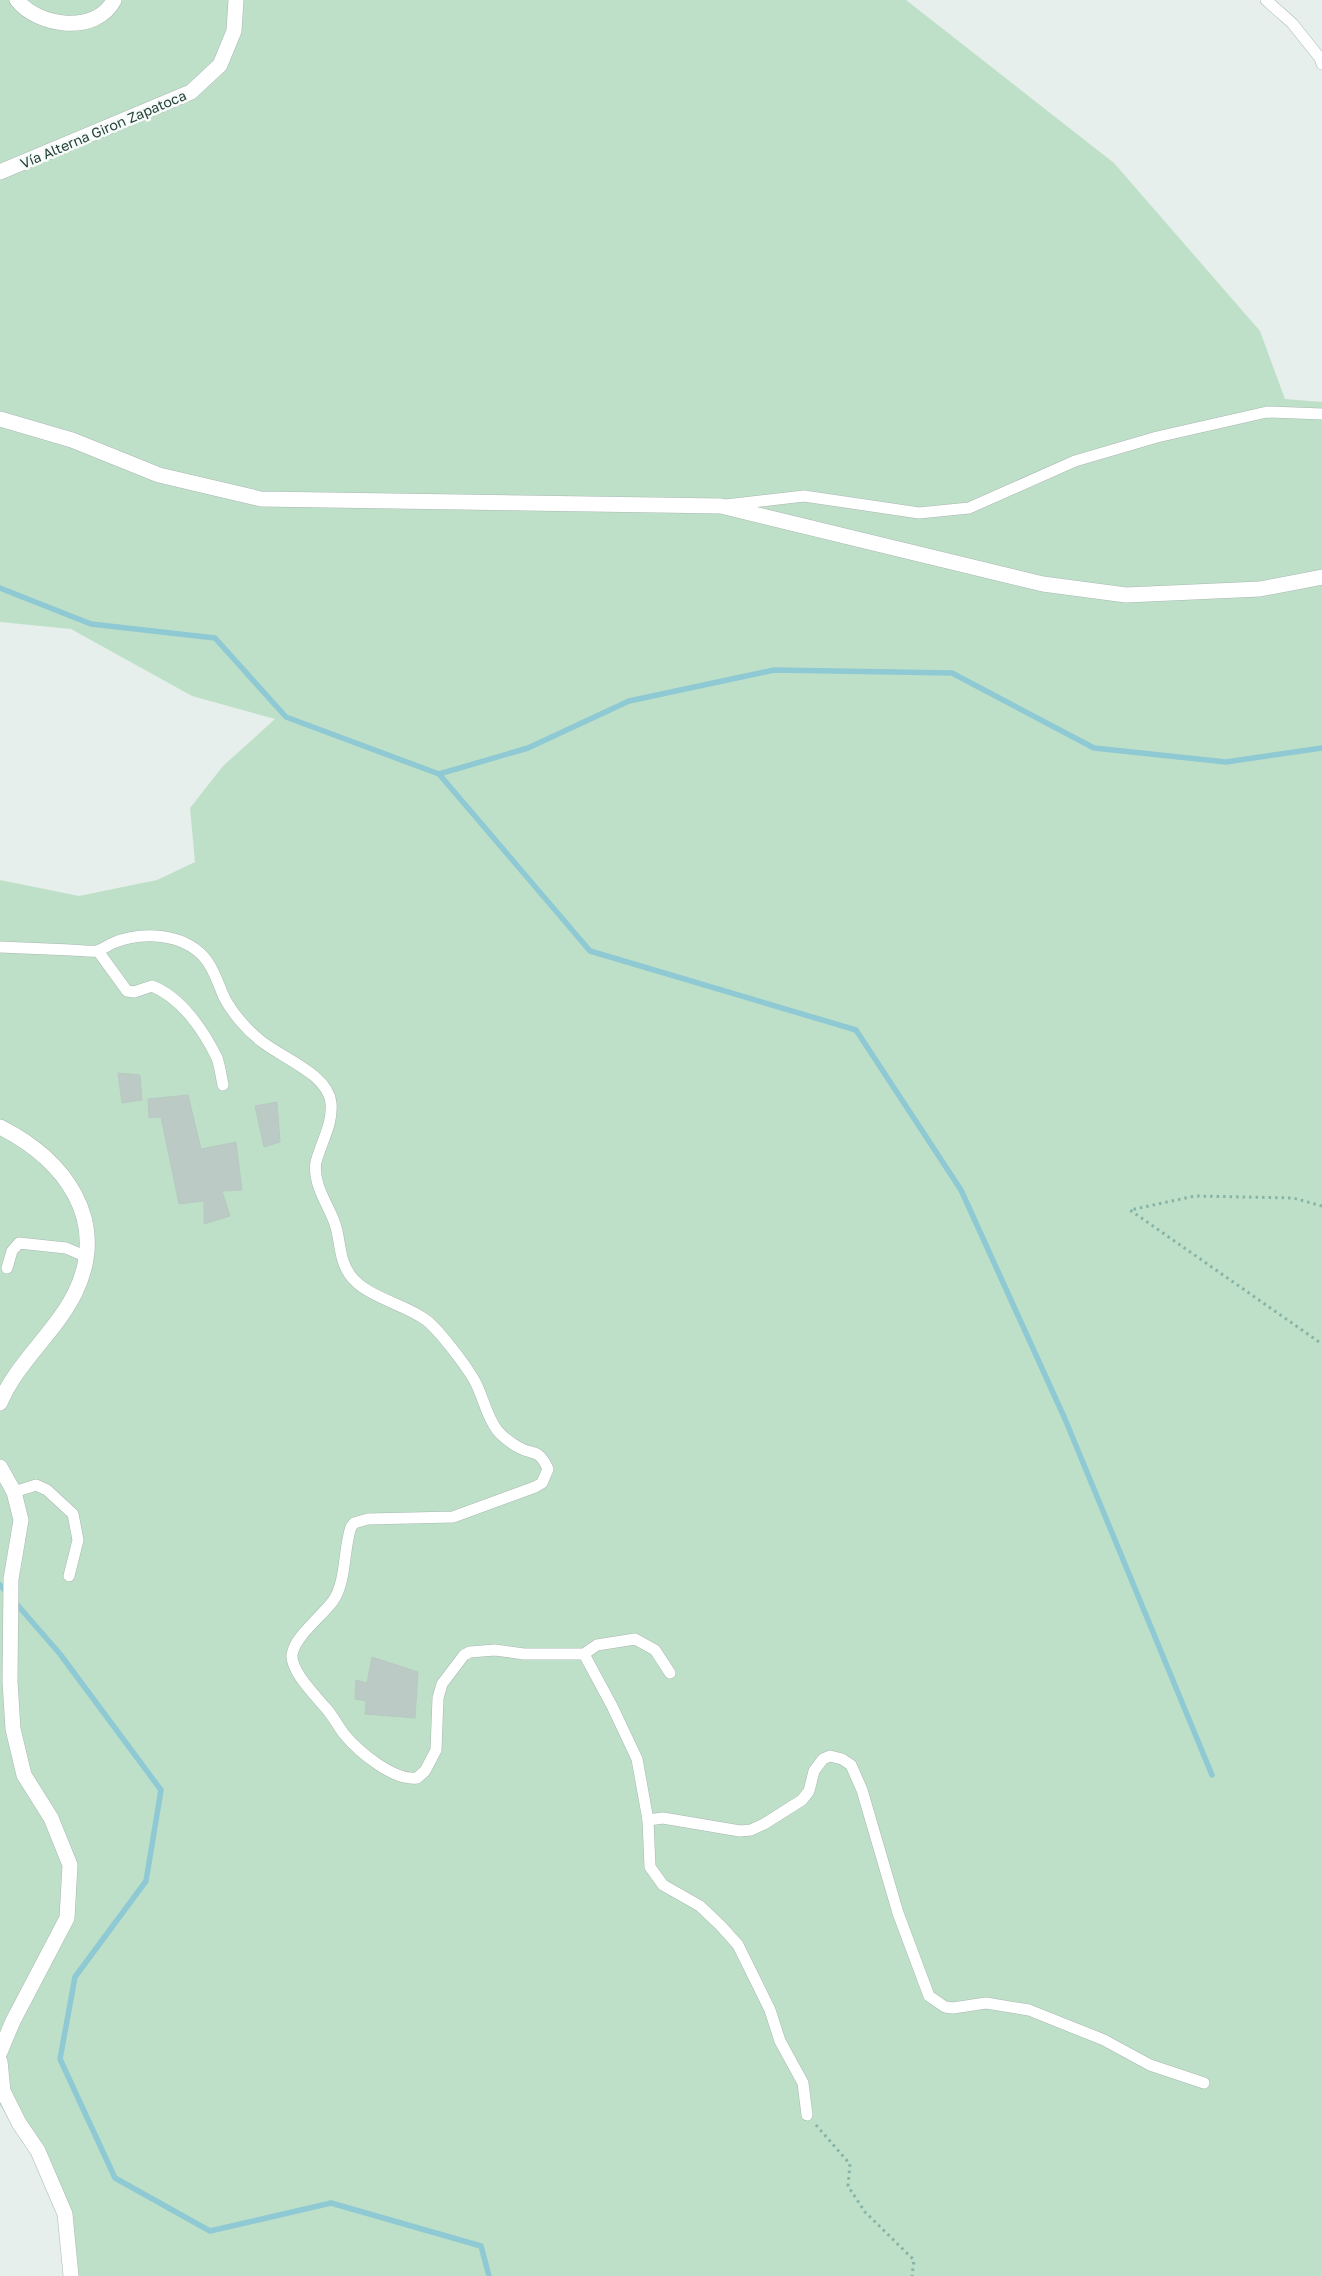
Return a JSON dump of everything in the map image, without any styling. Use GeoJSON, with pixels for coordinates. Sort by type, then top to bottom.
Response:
{"type":"FeatureCollection","features":[{"type":"Feature","properties":{"kind":"street"},"geometry":{"type":"LineString","coordinates":[[17,0],[22,7],[36,16],[52,22],[72,23],[92,20],[112,4],[114,0]]}},
{"type":"Feature","properties":{"kind":"street","name":"Vía Alterna Giron Zapatoca"},"geometry":{"type":"LineString","coordinates":[[0,172],[191,92],[220,65],[234,31],[236,0]]}},
{"type":"Feature","properties":{"kind":"street"},"geometry":{"type":"LineString","coordinates":[[0,419],[72,440],[158,475],[261,499],[721,506],[1043,584],[1126,595],[1260,590],[1322,577]]}},
{"type":"Feature","properties":{"kind":"street"},"geometry":{"type":"LineString","coordinates":[[0,1127],[18,1136],[50,1160],[74,1190],[87,1224],[87,1257],[75,1293],[46,1336],[7,1385],[0,1403]]}},
{"type":"Feature","properties":{"kind":"street"},"geometry":{"type":"LineString","coordinates":[[0,1467],[14,1492],[20,1520],[11,1578],[10,1681],[13,1729],[24,1775],[51,1818],[70,1865],[67,1918],[0,2052]]}},
{"type":"Feature","properties":{"kind":"street"},"geometry":{"type":"LineString","coordinates":[[0,2061],[3,2092],[19,2123],[38,2151],[65,2214],[71,2276]]}},
{"type":"Feature","properties":{"kind":"lane"},"geometry":{"type":"LineString","coordinates":[[1266,0],[1292,23],[1320,58],[1322,64]]}},
{"type":"Feature","properties":{"kind":"lane"},"geometry":{"type":"LineString","coordinates":[[721,506],[804,496],[918,513],[969,508],[1075,461],[1157,436],[1267,412],[1322,414]]}},
{"type":"Feature","properties":{"kind":"lane"},"geometry":{"type":"LineString","coordinates":[[0,947],[98,950],[114,942],[160,936],[173,938],[188,944],[204,958],[225,998],[251,1033],[272,1049],[315,1076],[326,1086],[331,1104],[331,1121],[316,1164],[316,1176],[333,1219],[345,1267],[356,1282],[378,1295],[407,1307],[428,1321],[474,1379],[485,1410],[498,1431],[519,1448],[531,1451],[543,1458],[548,1469],[542,1483],[535,1488],[453,1518],[379,1518],[354,1523],[348,1534],[341,1583],[334,1600],[299,1640],[292,1652],[292,1658],[302,1680],[346,1735],[373,1762],[400,1776],[412,1779],[417,1778],[425,1770],[436,1750],[438,1698],[442,1684],[464,1656],[470,1652],[495,1650],[524,1654],[584,1654],[597,1645],[635,1639],[655,1650],[670,1672]]}},
{"type":"Feature","properties":{"kind":"lane"},"geometry":{"type":"LineString","coordinates":[[98,950],[127,991],[134,992],[152,986],[167,993],[177,1002],[197,1024],[217,1059],[223,1085]]}},
{"type":"Feature","properties":{"kind":"lane"},"geometry":{"type":"LineString","coordinates":[[7,1268],[12,1251],[19,1243],[66,1248],[87,1257]]}},
{"type":"Feature","properties":{"kind":"lane"},"geometry":{"type":"LineString","coordinates":[[14,1492],[36,1485],[47,1490],[73,1514],[78,1540],[68,1576]]}},
{"type":"Feature","properties":{"kind":"lane"},"geometry":{"type":"LineString","coordinates":[[584,1654],[612,1706],[637,1759],[648,1820],[650,1867],[663,1885],[700,1906],[738,1946],[770,2010],[780,2041],[803,2083],[807,2115]]}},
{"type":"Feature","properties":{"kind":"lane"},"geometry":{"type":"LineString","coordinates":[[648,1820],[662,1818],[740,1831],[751,1830],[802,1800],[809,1791],[814,1771],[823,1759],[830,1756],[842,1759],[851,1766],[862,1790],[898,1913],[929,1996],[945,2006],[953,2008],[986,2003],[1028,2010],[1104,2040],[1150,2065],[1204,2083]]}},
{"type":"Feature","properties":{"kind":"path"},"geometry":{"type":"LineString","coordinates":[[1322,1206],[1293,1198],[1195,1196],[1130,1210],[1322,1344]]}},
{"type":"Feature","properties":{"kind":"path"},"geometry":{"type":"LineString","coordinates":[[807,2115],[850,2164],[848,2186],[865,2212],[914,2260],[912,2276]]}},
{"type":"Feature","properties":{"kind":"green space"},"geometry":{"type":"Polygon","coordinates":[[[0,0],[906,0],[1114,163],[1260,331],[1285,399],[1322,402],[1322,2276],[66,2276],[60,2217],[34,2153],[0,2105],[0,880],[79,896],[157,880],[195,862],[190,808],[223,766],[275,719],[192,696],[71,629],[0,622],[0,0]]]}},
{"type":"Feature","properties":{"kind":"building"},"geometry":{"type":"Polygon","coordinates":[[[118,1073],[140,1075],[142,1100],[122,1103],[118,1073]]]}},
{"type":"Feature","properties":{"kind":"building"},"geometry":{"type":"Polygon","coordinates":[[[188,1095],[201,1149],[236,1142],[242,1190],[222,1191],[230,1216],[204,1224],[204,1201],[179,1204],[161,1117],[149,1118],[148,1099],[188,1095]]]}},
{"type":"Feature","properties":{"kind":"building"},"geometry":{"type":"Polygon","coordinates":[[[277,1102],[280,1142],[264,1147],[255,1106],[277,1102]]]}},
{"type":"Feature","properties":{"kind":"building"},"geometry":{"type":"Polygon","coordinates":[[[372,1657],[418,1672],[415,1718],[365,1714],[366,1701],[355,1699],[356,1680],[367,1683],[372,1657]]]}},
{"type":"Feature","properties":{"kind":"waterway"},"geometry":{"type":"LineString","coordinates":[[0,588],[91,624],[215,638],[286,717],[439,774],[528,748],[629,701],[774,670],[952,673],[1094,748],[1226,762],[1322,748]]}},
{"type":"Feature","properties":{"kind":"waterway"},"geometry":{"type":"LineString","coordinates":[[439,774],[590,951],[856,1030],[961,1190],[1065,1419],[1212,1775]]}},
{"type":"Feature","properties":{"kind":"waterway"},"geometry":{"type":"LineString","coordinates":[[0,1585],[8,1594]]}},
{"type":"Feature","properties":{"kind":"waterway"},"geometry":{"type":"LineString","coordinates":[[14,1601],[60,1654],[161,1790],[146,1881],[75,1977],[60,2059],[115,2178],[210,2231],[331,2203],[481,2246],[489,2276]]}}]}
